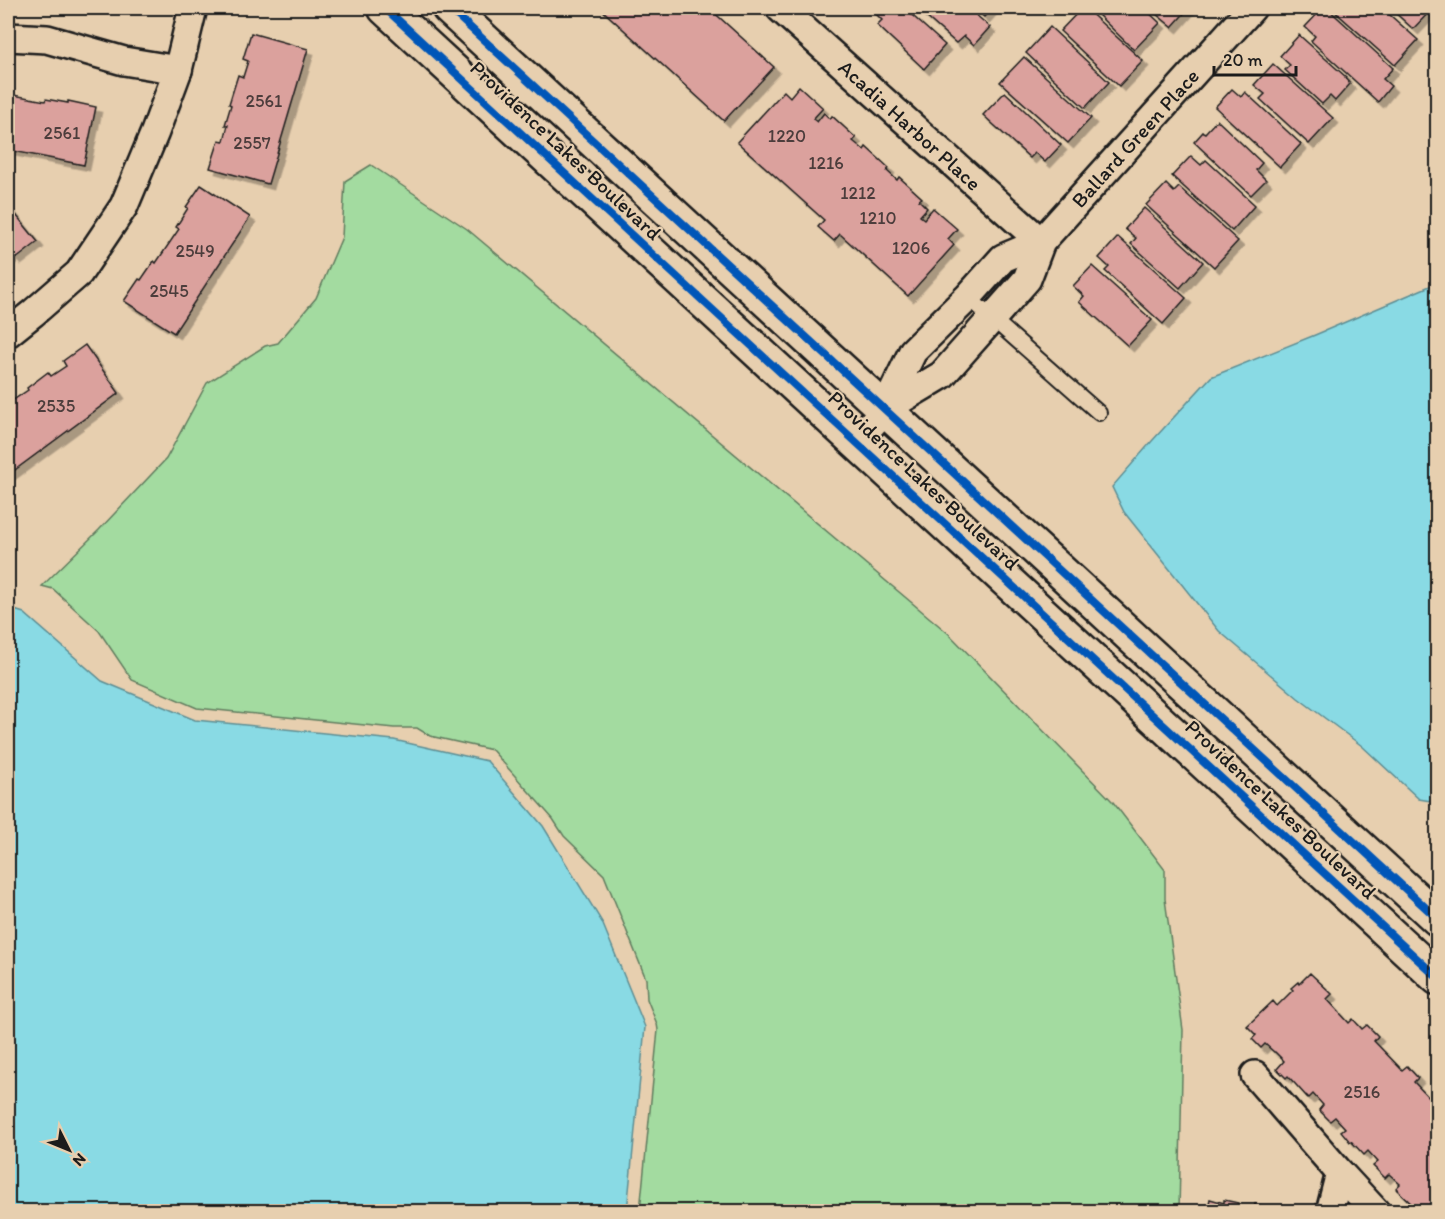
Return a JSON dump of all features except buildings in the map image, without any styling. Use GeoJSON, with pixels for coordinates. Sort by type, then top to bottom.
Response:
{"type":"FeatureCollection","features":[{"type":"Feature","properties":{"kind":"street"},"geometry":{"type":"LineString","coordinates":[[8,333],[79,273],[124,206],[178,70],[193,8]]}},
{"type":"Feature","properties":{"kind":"street","name":"Providence Lakes Boulevard"},"geometry":{"type":"LineString","coordinates":[[385,8],[1437,978]]}},
{"type":"Feature","properties":{"kind":"street","name":"Providence Lakes Boulevard"},"geometry":{"type":"LineString","coordinates":[[449,8],[1437,919]]}},
{"type":"Feature","properties":{"kind":"street","name":"Ballard Green Place"},"geometry":{"type":"LineString","coordinates":[[1041,242],[1252,8]]}},
{"type":"Feature","properties":{"kind":"street","name":"Acadia Harbor Place"},"geometry":{"type":"LineString","coordinates":[[797,13],[1041,242]]}},
{"type":"Feature","properties":{"kind":"street"},"geometry":{"type":"LineString","coordinates":[[8,37],[47,39],[124,61],[178,70]]}},
{"type":"Feature","properties":{"kind":"street"},"geometry":{"type":"LineString","coordinates":[[856,442],[885,410],[942,375],[1028,279],[1041,242]]}},
{"type":"Feature","properties":{"kind":"street"},"geometry":{"type":"LineString","coordinates":[[885,410],[913,351],[968,297],[1003,258],[1041,242]]}},
{"type":"Feature","properties":{"kind":"street"},"geometry":{"type":"LineString","coordinates":[[1255,1075],[1376,1212]]}},
{"type":"Feature","properties":{"kind":"street"},"geometry":{"type":"LineString","coordinates":[[1330,1212],[1340,1173]]}},
{"type":"Feature","properties":{"kind":"lane"},"geometry":{"type":"LineString","coordinates":[[968,297],[1099,413]]}},
{"type":"Feature","properties":{"kind":"green space"},"geometry":{"type":"Polygon","coordinates":[[[371,165],[467,229],[949,634],[1113,802],[1165,870],[1165,899],[1183,1030],[1179,1211],[640,1211],[658,1030],[647,999],[646,979],[604,875],[564,836],[553,819],[492,750],[430,736],[417,728],[394,728],[197,708],[132,680],[99,631],[53,589],[42,586],[166,459],[207,383],[265,346],[278,343],[316,298],[342,237],[345,181],[371,165]]]}},
{"type":"Feature","properties":{"kind":"water"},"geometry":{"type":"Polygon","coordinates":[[[1437,283],[1437,802],[1419,799],[1362,746],[1298,698],[1219,631],[1124,512],[1112,487],[1211,377],[1437,283]]]}},
{"type":"Feature","properties":{"kind":"water"},"geometry":{"type":"Polygon","coordinates":[[[8,608],[24,613],[102,681],[195,720],[394,740],[487,761],[543,826],[602,922],[645,1027],[627,1211],[8,1211],[8,608]]]}},
{"type":"Feature","properties":{"kind":"cycle path"},"geometry":{"type":"LineString","coordinates":[[385,8],[1438,978]]}},
{"type":"Feature","properties":{"kind":"cycle path"},"geometry":{"type":"LineString","coordinates":[[449,8],[1438,919]]}}]}
